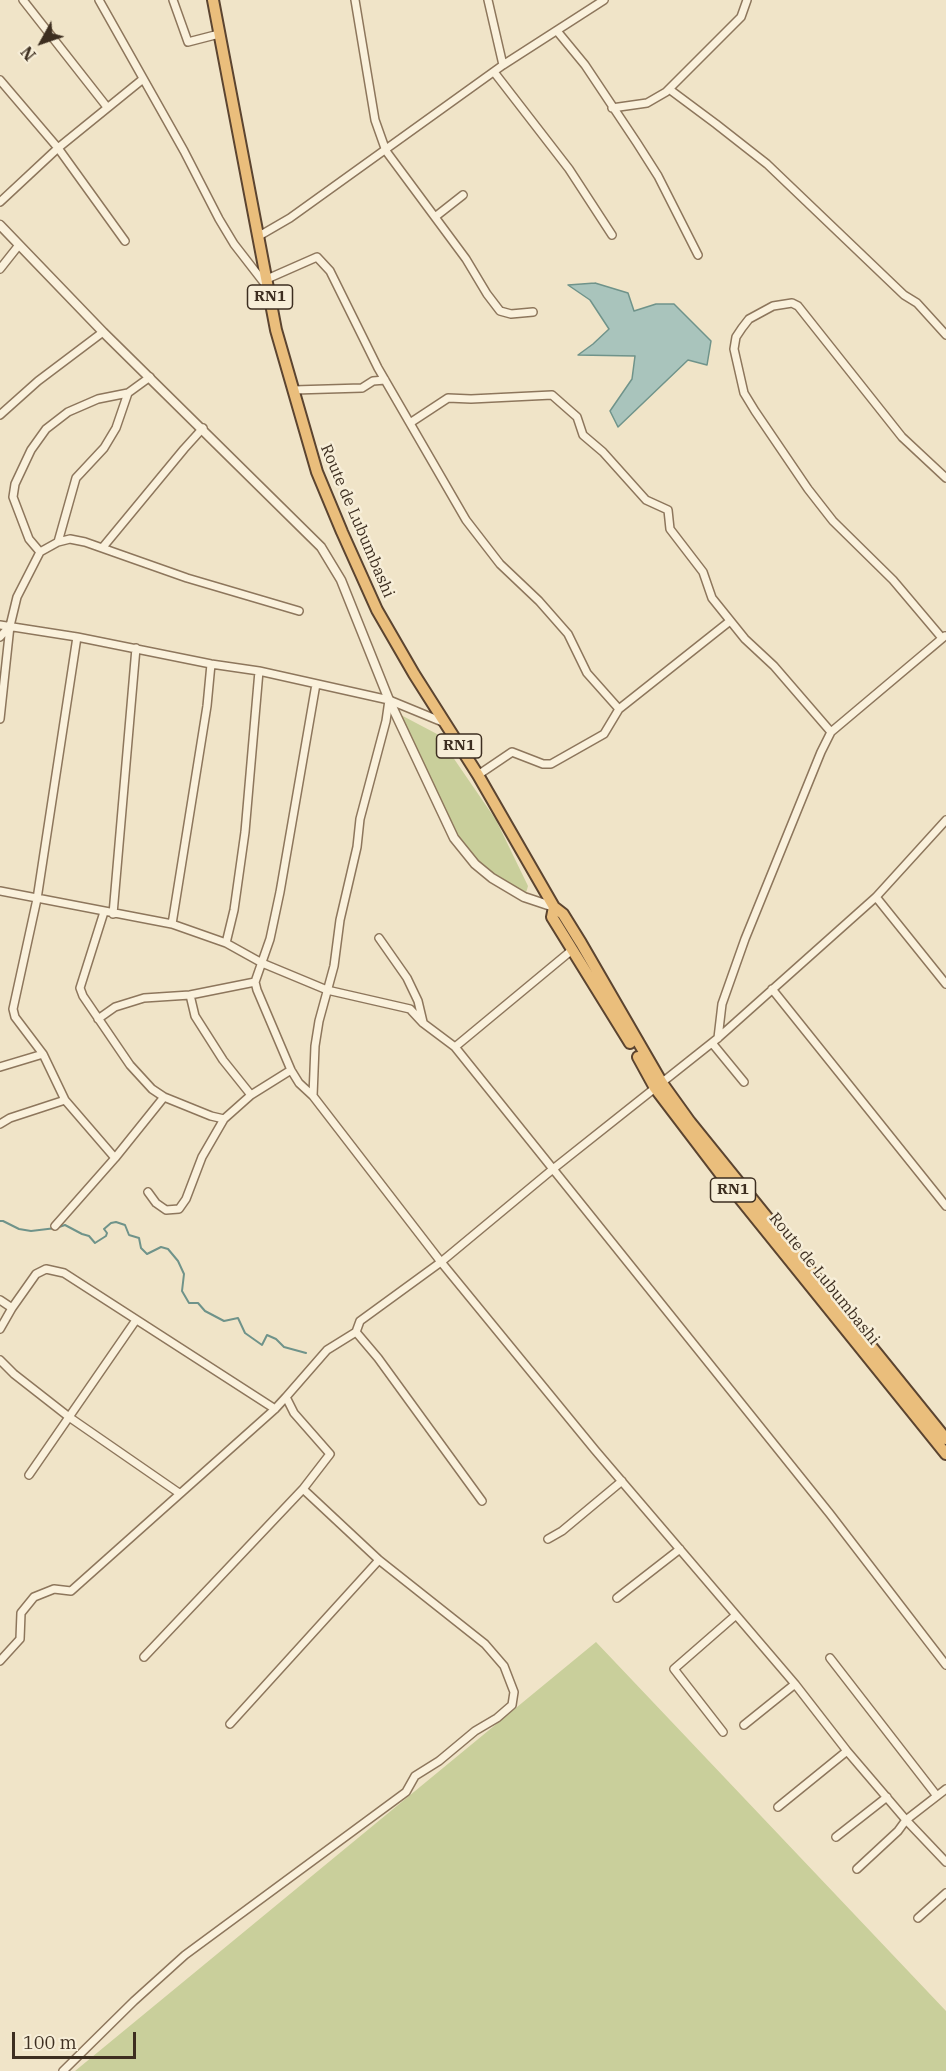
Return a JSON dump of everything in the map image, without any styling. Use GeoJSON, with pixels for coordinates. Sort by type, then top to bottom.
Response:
{"type":"FeatureCollection","features":[{"type":"Feature","properties":{"kind":"highway","name":"Route de Lubumbashi"},"geometry":{"type":"LineString","coordinates":[[213,0],[276,330],[317,472],[377,610],[554,907],[569,924],[659,1085],[946,1439]]}},
{"type":"Feature","properties":{"kind":"highway","name":"Route de Lubumbashi"},"geometry":{"type":"LineString","coordinates":[[554,907],[552,917],[572,950],[659,1085],[732,1189],[946,1454]]}},
{"type":"Feature","properties":{"kind":"street"},"geometry":{"type":"LineString","coordinates":[[23,0],[107,107]]}},
{"type":"Feature","properties":{"kind":"street"},"geometry":{"type":"LineString","coordinates":[[99,0],[234,244],[268,284],[317,257],[330,270],[385,380],[466,520],[500,564],[539,601],[568,634],[587,673],[619,708]]}},
{"type":"Feature","properties":{"kind":"street"},"geometry":{"type":"LineString","coordinates":[[173,0],[188,42],[219,34]]}},
{"type":"Feature","properties":{"kind":"street"},"geometry":{"type":"LineString","coordinates":[[355,0],[375,120],[386,151],[466,259],[487,294],[500,310],[511,314],[533,312]]}},
{"type":"Feature","properties":{"kind":"street"},"geometry":{"type":"LineString","coordinates":[[488,0],[503,65]]}},
{"type":"Feature","properties":{"kind":"street"},"geometry":{"type":"LineString","coordinates":[[587,0],[592,7]]}},
{"type":"Feature","properties":{"kind":"street"},"geometry":{"type":"LineString","coordinates":[[259,236],[290,218],[386,151],[503,65],[604,0]]}},
{"type":"Feature","properties":{"kind":"street"},"geometry":{"type":"LineString","coordinates":[[612,108],[647,103],[669,89],[741,17],[747,0]]}},
{"type":"Feature","properties":{"kind":"street"},"geometry":{"type":"LineString","coordinates":[[557,31],[585,65],[658,176],[698,255]]}},
{"type":"Feature","properties":{"kind":"street"},"geometry":{"type":"LineString","coordinates":[[494,72],[569,170],[612,235]]}},
{"type":"Feature","properties":{"kind":"street"},"geometry":{"type":"LineString","coordinates":[[0,202],[58,148],[143,79]]}},
{"type":"Feature","properties":{"kind":"street"},"geometry":{"type":"LineString","coordinates":[[0,80],[58,148],[125,241]]}},
{"type":"Feature","properties":{"kind":"street"},"geometry":{"type":"LineString","coordinates":[[669,89],[767,164],[904,295],[917,303],[946,335]]}},
{"type":"Feature","properties":{"kind":"street"},"geometry":{"type":"LineString","coordinates":[[435,217],[463,195]]}},
{"type":"Feature","properties":{"kind":"street"},"geometry":{"type":"LineString","coordinates":[[0,225],[103,332],[306,531],[332,561],[355,612],[388,700],[454,838],[492,878],[509,889],[554,907]]}},
{"type":"Feature","properties":{"kind":"street"},"geometry":{"type":"LineString","coordinates":[[0,269],[19,244]]}},
{"type":"Feature","properties":{"kind":"street"},"geometry":{"type":"LineString","coordinates":[[744,1082],[715,1040],[722,1004],[741,949],[820,752],[831,732],[944,637],[893,580],[833,521],[808,489],[755,411],[744,393],[734,349],[736,337],[742,328],[749,319],[773,306],[792,303],[798,306],[902,437],[946,478]]}},
{"type":"Feature","properties":{"kind":"street"},"geometry":{"type":"LineString","coordinates":[[0,414],[38,381],[103,332]]}},
{"type":"Feature","properties":{"kind":"street"},"geometry":{"type":"LineString","coordinates":[[40,552],[29,539],[13,496],[15,484],[31,450],[46,429],[68,412],[98,399],[128,393],[150,377]]}},
{"type":"Feature","properties":{"kind":"street"},"geometry":{"type":"LineString","coordinates":[[294,390],[362,388],[373,381],[385,380]]}},
{"type":"Feature","properties":{"kind":"street"},"geometry":{"type":"LineString","coordinates":[[58,542],[76,478],[104,448],[116,428],[128,393]]}},
{"type":"Feature","properties":{"kind":"street"},"geometry":{"type":"LineString","coordinates":[[410,423],[448,398],[552,395],[577,417],[583,435],[603,452],[646,500],[668,510],[670,529],[703,572],[712,598],[745,639],[774,666],[831,732]]}},
{"type":"Feature","properties":{"kind":"street"},"geometry":{"type":"LineString","coordinates":[[103,547],[203,428]]}},
{"type":"Feature","properties":{"kind":"street"},"geometry":{"type":"LineString","coordinates":[[0,719],[10,626],[17,597],[40,552],[58,542],[70,539],[103,547],[187,578],[299,611]]}},
{"type":"Feature","properties":{"kind":"street"},"geometry":{"type":"LineString","coordinates":[[478,776],[512,752],[543,764],[551,764],[604,734],[619,708],[730,621]]}},
{"type":"Feature","properties":{"kind":"street"},"geometry":{"type":"LineString","coordinates":[[0,625],[259,671],[388,700],[445,723]]}},
{"type":"Feature","properties":{"kind":"street"},"geometry":{"type":"LineString","coordinates":[[0,637],[10,626]]}},
{"type":"Feature","properties":{"kind":"street"},"geometry":{"type":"LineString","coordinates":[[77,637],[37,899],[13,1009],[15,1017],[43,1054],[65,1100],[115,1158]]}},
{"type":"Feature","properties":{"kind":"street"},"geometry":{"type":"LineString","coordinates":[[113,914],[136,648]]}},
{"type":"Feature","properties":{"kind":"street"},"geometry":{"type":"LineString","coordinates":[[172,924],[207,706],[211,664]]}},
{"type":"Feature","properties":{"kind":"street"},"geometry":{"type":"LineString","coordinates":[[226,943],[234,910],[245,832],[259,671]]}},
{"type":"Feature","properties":{"kind":"street"},"geometry":{"type":"LineString","coordinates":[[316,684],[280,892],[270,939],[255,982],[291,1070],[441,1262],[622,1481],[795,1684],[847,1751],[906,1820],[946,1862]]}},
{"type":"Feature","properties":{"kind":"street"},"geometry":{"type":"LineString","coordinates":[[313,1096],[315,1046],[334,966],[340,920],[356,855],[360,819],[386,721],[388,700]]}},
{"type":"Feature","properties":{"kind":"street"},"geometry":{"type":"LineString","coordinates":[[0,1661],[20,1639],[21,1613],[34,1597],[54,1589],[71,1591],[274,1410],[327,1350],[356,1332],[360,1321],[441,1262],[715,1040],[876,897],[946,820]]}},
{"type":"Feature","properties":{"kind":"street"},"geometry":{"type":"LineString","coordinates":[[2,893],[172,924],[226,943],[262,963],[327,990],[410,1009],[423,1023],[455,1047],[830,1514],[946,1665]]}},
{"type":"Feature","properties":{"kind":"street"},"geometry":{"type":"LineString","coordinates":[[876,897],[946,984]]}},
{"type":"Feature","properties":{"kind":"street"},"geometry":{"type":"LineString","coordinates":[[104,912],[80,988],[83,996],[130,1065],[152,1089],[210,1116],[224,1119]]}},
{"type":"Feature","properties":{"kind":"street"},"geometry":{"type":"LineString","coordinates":[[379,938],[407,978],[418,1001],[423,1023]]}},
{"type":"Feature","properties":{"kind":"street"},"geometry":{"type":"LineString","coordinates":[[455,1047],[572,950]]}},
{"type":"Feature","properties":{"kind":"street"},"geometry":{"type":"LineString","coordinates":[[98,1019],[115,1007],[144,998],[190,995],[255,982]]}},
{"type":"Feature","properties":{"kind":"street"},"geometry":{"type":"LineString","coordinates":[[772,989],[946,1206]]}},
{"type":"Feature","properties":{"kind":"street"},"geometry":{"type":"LineString","coordinates":[[190,995],[195,1016],[223,1060],[251,1095]]}},
{"type":"Feature","properties":{"kind":"street"},"geometry":{"type":"LineString","coordinates":[[0,1067],[43,1054]]}},
{"type":"Feature","properties":{"kind":"street"},"geometry":{"type":"LineString","coordinates":[[148,1192],[156,1203],[166,1210],[179,1209],[186,1199],[202,1157],[224,1119],[251,1095],[291,1070]]}},
{"type":"Feature","properties":{"kind":"street"},"geometry":{"type":"LineString","coordinates":[[55,1226],[115,1158],[164,1096]]}},
{"type":"Feature","properties":{"kind":"street"},"geometry":{"type":"LineString","coordinates":[[0,1124],[10,1118],[65,1100]]}},
{"type":"Feature","properties":{"kind":"street"},"geometry":{"type":"LineString","coordinates":[[0,1329],[36,1274],[46,1269],[64,1273],[274,1410]]}},
{"type":"Feature","properties":{"kind":"street"},"geometry":{"type":"LineString","coordinates":[[0,1300],[12,1308]]}},
{"type":"Feature","properties":{"kind":"street"},"geometry":{"type":"LineString","coordinates":[[29,1475],[136,1320]]}},
{"type":"Feature","properties":{"kind":"street"},"geometry":{"type":"LineString","coordinates":[[356,1332],[378,1358],[482,1501]]}},
{"type":"Feature","properties":{"kind":"street"},"geometry":{"type":"LineString","coordinates":[[0,1359],[14,1374],[69,1417],[179,1493]]}},
{"type":"Feature","properties":{"kind":"street"},"geometry":{"type":"LineString","coordinates":[[144,1657],[303,1489],[330,1454],[294,1413],[286,1397]]}},
{"type":"Feature","properties":{"kind":"street"},"geometry":{"type":"LineString","coordinates":[[548,1539],[562,1531],[622,1481]]}},
{"type":"Feature","properties":{"kind":"street"},"geometry":{"type":"LineString","coordinates":[[63,2071],[134,2001],[185,1955],[406,1792],[415,1776],[439,1761],[475,1731],[497,1718],[512,1705],[514,1692],[504,1666],[485,1644],[379,1560],[303,1489]]}},
{"type":"Feature","properties":{"kind":"street"},"geometry":{"type":"LineString","coordinates":[[617,1598],[680,1550]]}},
{"type":"Feature","properties":{"kind":"street"},"geometry":{"type":"LineString","coordinates":[[230,1724],[379,1560]]}},
{"type":"Feature","properties":{"kind":"street"},"geometry":{"type":"LineString","coordinates":[[723,1732],[674,1669],[736,1615]]}},
{"type":"Feature","properties":{"kind":"street"},"geometry":{"type":"LineString","coordinates":[[830,1658],[937,1796]]}},
{"type":"Feature","properties":{"kind":"street"},"geometry":{"type":"LineString","coordinates":[[744,1725],[795,1684]]}},
{"type":"Feature","properties":{"kind":"street"},"geometry":{"type":"LineString","coordinates":[[778,1807],[847,1751]]}},
{"type":"Feature","properties":{"kind":"street"},"geometry":{"type":"LineString","coordinates":[[857,1869],[891,1838],[906,1820],[946,1789]]}},
{"type":"Feature","properties":{"kind":"street"},"geometry":{"type":"LineString","coordinates":[[836,1837],[887,1797]]}},
{"type":"Feature","properties":{"kind":"street"},"geometry":{"type":"LineString","coordinates":[[918,1918],[946,1893]]}},
{"type":"Feature","properties":{"kind":"green space"},"geometry":{"type":"Polygon","coordinates":[[[399,714],[437,734],[496,820],[528,886],[526,893],[489,874],[454,836],[399,714]]]}},
{"type":"Feature","properties":{"kind":"green space"},"geometry":{"type":"Polygon","coordinates":[[[596,1642],[946,2011],[946,2071],[75,2071],[596,1642]]]}},
{"type":"Feature","properties":{"kind":"water"},"geometry":{"type":"Polygon","coordinates":[[[595,283],[628,293],[634,311],[656,304],[674,304],[711,341],[707,365],[688,360],[618,427],[610,411],[632,379],[635,356],[578,355],[609,329],[590,300],[568,285],[595,283]]]}},
{"type":"Feature","properties":{"kind":"waterway"},"geometry":{"type":"LineString","coordinates":[[0,1221],[31,1231],[65,1225],[89,1236],[95,1243],[106,1236],[104,1229],[111,1223],[125,1225],[129,1235],[139,1238],[141,1248],[147,1254],[161,1247],[168,1249],[178,1261],[184,1274],[182,1291],[189,1303],[198,1303],[205,1311],[224,1321],[238,1318],[245,1333],[262,1345],[267,1335],[276,1339],[284,1347],[306,1353]]}}]}
